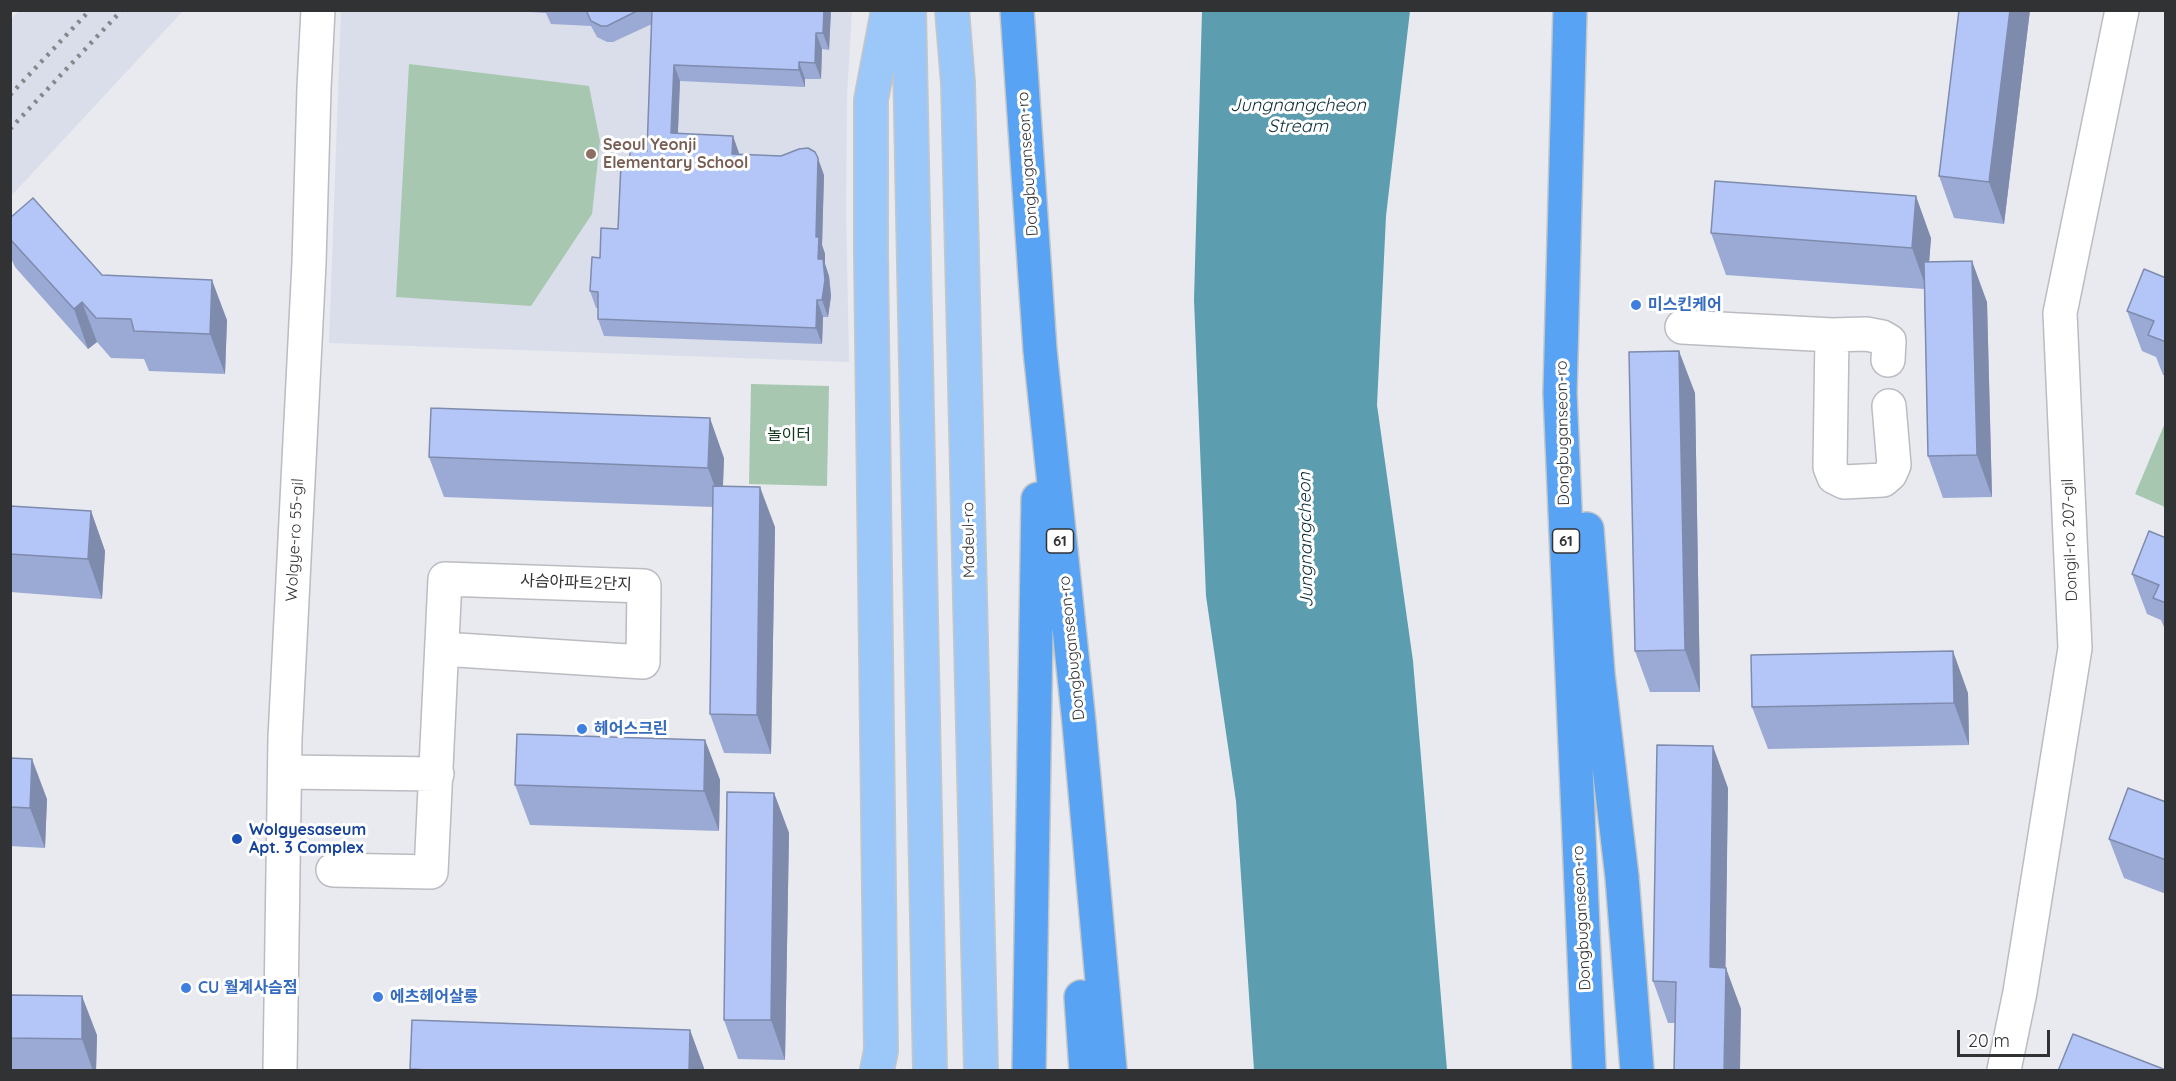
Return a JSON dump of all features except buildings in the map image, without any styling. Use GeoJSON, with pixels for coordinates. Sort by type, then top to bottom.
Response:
{"type":"FeatureCollection","features":[{"type":"Feature","properties":{"kind":"highway","name":"Dongbuganseon-ro"},"geometry":{"type":"LineString","coordinates":[[1017,10],[1041,350],[1079,723],[1110,1071]]}},
{"type":"Feature","properties":{"kind":"highway","name":"Dongbuganseon-ro"},"geometry":{"type":"LineString","coordinates":[[1570,10],[1560,393],[1589,1071]]}},
{"type":"Feature","properties":{"kind":"highway"},"geometry":{"type":"LineString","coordinates":[[1029,1071],[1041,350]]}},
{"type":"Feature","properties":{"kind":"highway"},"geometry":{"type":"LineString","coordinates":[[1560,393],[1586,517],[1598,674],[1622,877],[1637,1071]]}},
{"type":"Feature","properties":{"kind":"highway"},"geometry":{"type":"LineString","coordinates":[[1079,723],[1069,803],[1086,1071]]}},
{"type":"Feature","properties":{"kind":"main road"},"geometry":{"type":"LineString","coordinates":[[877,1071],[881,1051],[871,100],[888,10]]}},
{"type":"Feature","properties":{"kind":"main road"},"geometry":{"type":"LineString","coordinates":[[909,10],[930,1071]]}},
{"type":"Feature","properties":{"kind":"main road","name":"Madeul-ro"},"geometry":{"type":"LineString","coordinates":[[952,10],[958,83],[981,1071]]}},
{"type":"Feature","properties":{"kind":"street","name":"Wolgye-ro 55-gil"},"geometry":{"type":"LineString","coordinates":[[280,1071],[285,772],[309,263],[318,10]]}},
{"type":"Feature","properties":{"kind":"street","name":"Dongil-ro 207-gil"},"geometry":{"type":"LineString","coordinates":[[2004,1071],[2020,992],[2075,648],[2060,313],[2122,10]]}},
{"type":"Feature","properties":{"kind":"street"},"geometry":{"type":"LineString","coordinates":[[1682,327],[1832,335],[1866,334],[1886,338],[1889,341],[1888,360]]}},
{"type":"Feature","properties":{"kind":"street"},"geometry":{"type":"LineString","coordinates":[[1832,335],[1830,467],[1834,477],[1844,482],[1883,480],[1890,474],[1894,465],[1889,406]]}},
{"type":"Feature","properties":{"kind":"street","name":"사슴아파트2단지"},"geometry":{"type":"LineString","coordinates":[[333,870],[431,872],[445,579],[644,586],[643,662],[442,650]]}},
{"type":"Feature","properties":{"kind":"street"},"geometry":{"type":"LineString","coordinates":[[285,772],[436,774]]}},
{"type":"Feature","properties":{"kind":"shaded area"},"geometry":{"type":"Polygon","coordinates":[[[19,11],[183,11],[11,196],[10,20],[19,11]]]}},
{"type":"Feature","properties":{"kind":"shaded area","name":"Seoul Yeonji Elementary School"},"geometry":{"type":"Polygon","coordinates":[[[341,11],[852,11],[847,95],[846,213],[849,362],[329,343],[341,11]]]}},
{"type":"Feature","properties":{"kind":"green space"},"geometry":{"type":"Polygon","coordinates":[[[409,64],[589,86],[600,141],[592,214],[531,306],[396,297],[409,64]]]}},
{"type":"Feature","properties":{"kind":"green space","name":"놀이터"},"geometry":{"type":"Polygon","coordinates":[[[751,384],[829,386],[827,486],[749,484],[751,384]]]}},
{"type":"Feature","properties":{"kind":"green space"},"geometry":{"type":"Polygon","coordinates":[[[2166,423],[2165,507],[2135,494],[2166,423]]]}},
{"type":"Feature","properties":{"kind":"water","name":"Jungnangcheon Stream"},"geometry":{"type":"Polygon","coordinates":[[[1202,11],[1410,11],[1386,216],[1377,405],[1413,661],[1447,1070],[1254,1070],[1236,801],[1206,596],[1194,300],[1202,11]]]}},
{"type":"Feature","properties":{"kind":"railway"},"geometry":{"type":"LineString","coordinates":[[10,95],[90,10]]}},
{"type":"Feature","properties":{"kind":"railway"},"geometry":{"type":"LineString","coordinates":[[10,129],[122,10]]}},
{"type":"Feature","properties":{"kind":"place","name":"Seoul Yeonji Elementary School"},"geometry":{"type":"Point","coordinates":[591,154]}},
{"type":"Feature","properties":{"kind":"place","name":"미스킨케어"},"geometry":{"type":"Point","coordinates":[1636,305]}},
{"type":"Feature","properties":{"kind":"place","name":"헤어스크린"},"geometry":{"type":"Point","coordinates":[582,729]}},
{"type":"Feature","properties":{"kind":"place","name":"Wolgyesaseum Apt. 3 Complex"},"geometry":{"type":"Point","coordinates":[237,839]}},
{"type":"Feature","properties":{"kind":"place","name":"CU 월계사슴점"},"geometry":{"type":"Point","coordinates":[186,988]}},
{"type":"Feature","properties":{"kind":"place","name":"에츠헤어살롱"},"geometry":{"type":"Point","coordinates":[378,997]}},
{"type":"Feature","properties":{"kind":"water label","name":"Jungnangcheon"},"geometry":{"type":"Point","coordinates":[1306,540]}}]}
